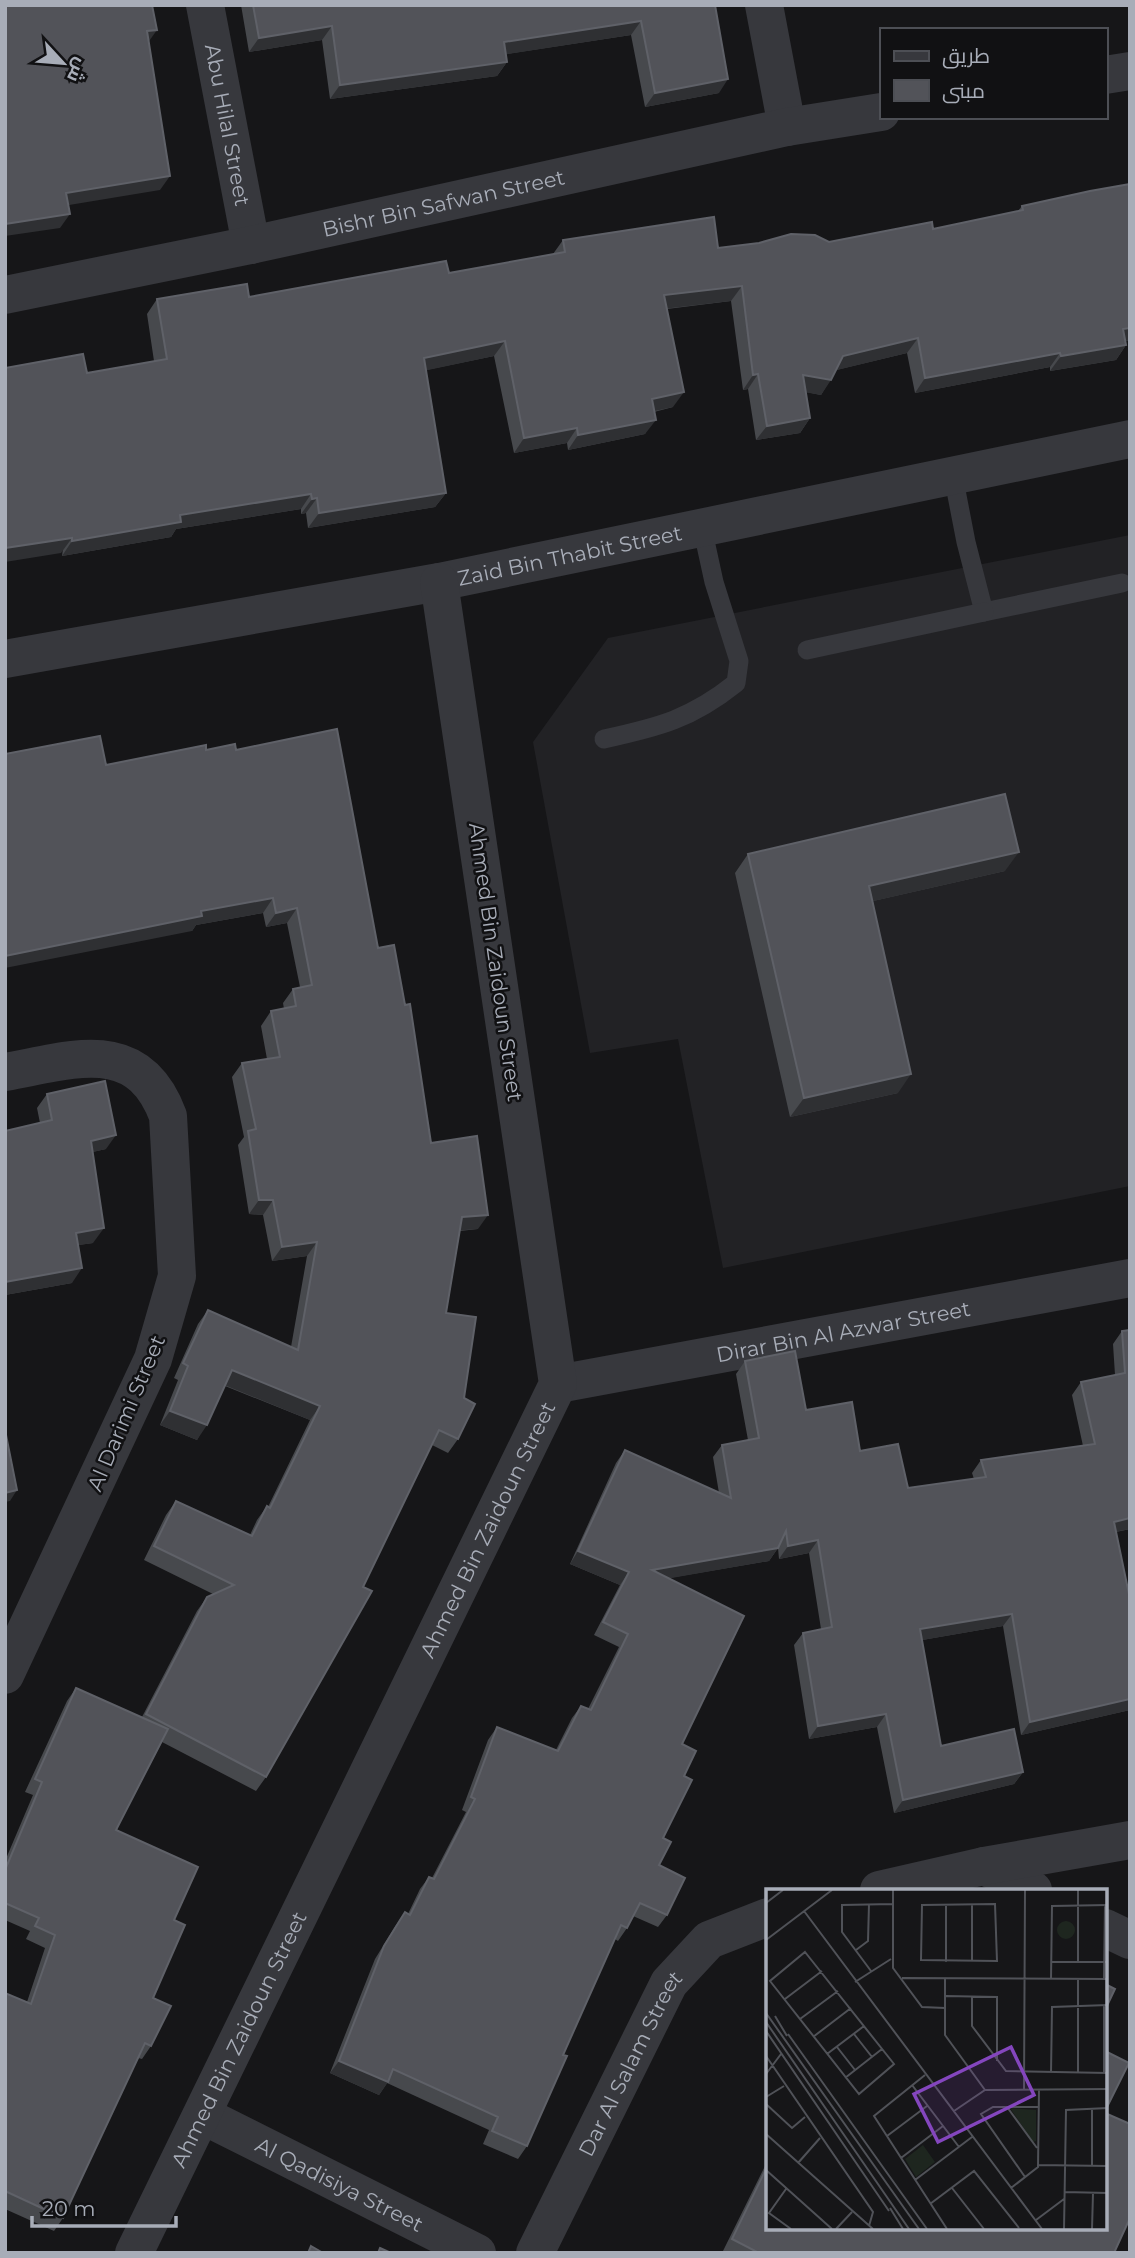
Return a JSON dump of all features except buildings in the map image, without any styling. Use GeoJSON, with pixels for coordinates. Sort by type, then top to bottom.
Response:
{"type":"FeatureCollection","features":[{"type":"Feature","properties":{"kind":"street","name":"Abu Hilal Street"},"geometry":{"type":"LineString","coordinates":[[205,5],[251,245]]}},
{"type":"Feature","properties":{"kind":"street"},"geometry":{"type":"LineString","coordinates":[[764,5],[787,127]]}},
{"type":"Feature","properties":{"kind":"street"},"geometry":{"type":"LineString","coordinates":[[1107,75],[1130,71]]}},
{"type":"Feature","properties":{"kind":"street","name":"Bishr Bin Safwan Street"},"geometry":{"type":"LineString","coordinates":[[5,295],[251,245],[787,127],[880,112]]}},
{"type":"Feature","properties":{"kind":"street","name":"Zaid Bin Thabit Street"},"geometry":{"type":"LineString","coordinates":[[5,659],[439,582],[1130,439]]}},
{"type":"Feature","properties":{"kind":"street","name":"Ahmed Bin Zaidoun Street"},"geometry":{"type":"LineString","coordinates":[[134,2253],[558,1384],[439,582]]}},
{"type":"Feature","properties":{"kind":"street","name":"Al Darimi Street"},"geometry":{"type":"LineString","coordinates":[[5,1072],[100,1057],[123,1062],[144,1075],[152,1084],[160,1094],[168,1116],[177,1276],[153,1359],[15,1638],[5,1675]]}},
{"type":"Feature","properties":{"kind":"street","name":"Dirar Bin Al Azwar Street"},"geometry":{"type":"LineString","coordinates":[[558,1384],[1130,1278]]}},
{"type":"Feature","properties":{"kind":"street"},"geometry":{"type":"LineString","coordinates":[[887,1889],[984,1866],[1130,1840]]}},
{"type":"Feature","properties":{"kind":"street"},"geometry":{"type":"LineString","coordinates":[[984,1866],[1029,1889]]}},
{"type":"Feature","properties":{"kind":"street","name":"Dar Al Salam Street"},"geometry":{"type":"LineString","coordinates":[[535,2253],[669,1983],[709,1940],[766,1918]]}},
{"type":"Feature","properties":{"kind":"street"},"geometry":{"type":"LineString","coordinates":[[1107,1929],[1130,1940]]}},
{"type":"Feature","properties":{"kind":"street","name":"Al Qadisiya Street"},"geometry":{"type":"LineString","coordinates":[[202,2115],[477,2253]]}},
{"type":"Feature","properties":{"kind":"lane"},"geometry":{"type":"LineString","coordinates":[[953,475],[965,542],[984,612]]}},
{"type":"Feature","properties":{"kind":"lane"},"geometry":{"type":"LineString","coordinates":[[604,739],[664,726],[709,704],[736,683],[739,661],[714,582],[702,527]]}},
{"type":"Feature","properties":{"kind":"lane"},"geometry":{"type":"LineString","coordinates":[[807,650],[1122,583]]}},
{"type":"Feature","properties":{"kind":"shaded area"},"geometry":{"type":"Polygon","coordinates":[[[1130,535],[1130,1186],[723,1268],[678,1039],[590,1053],[533,742],[608,638],[1130,535]]]}}]}
